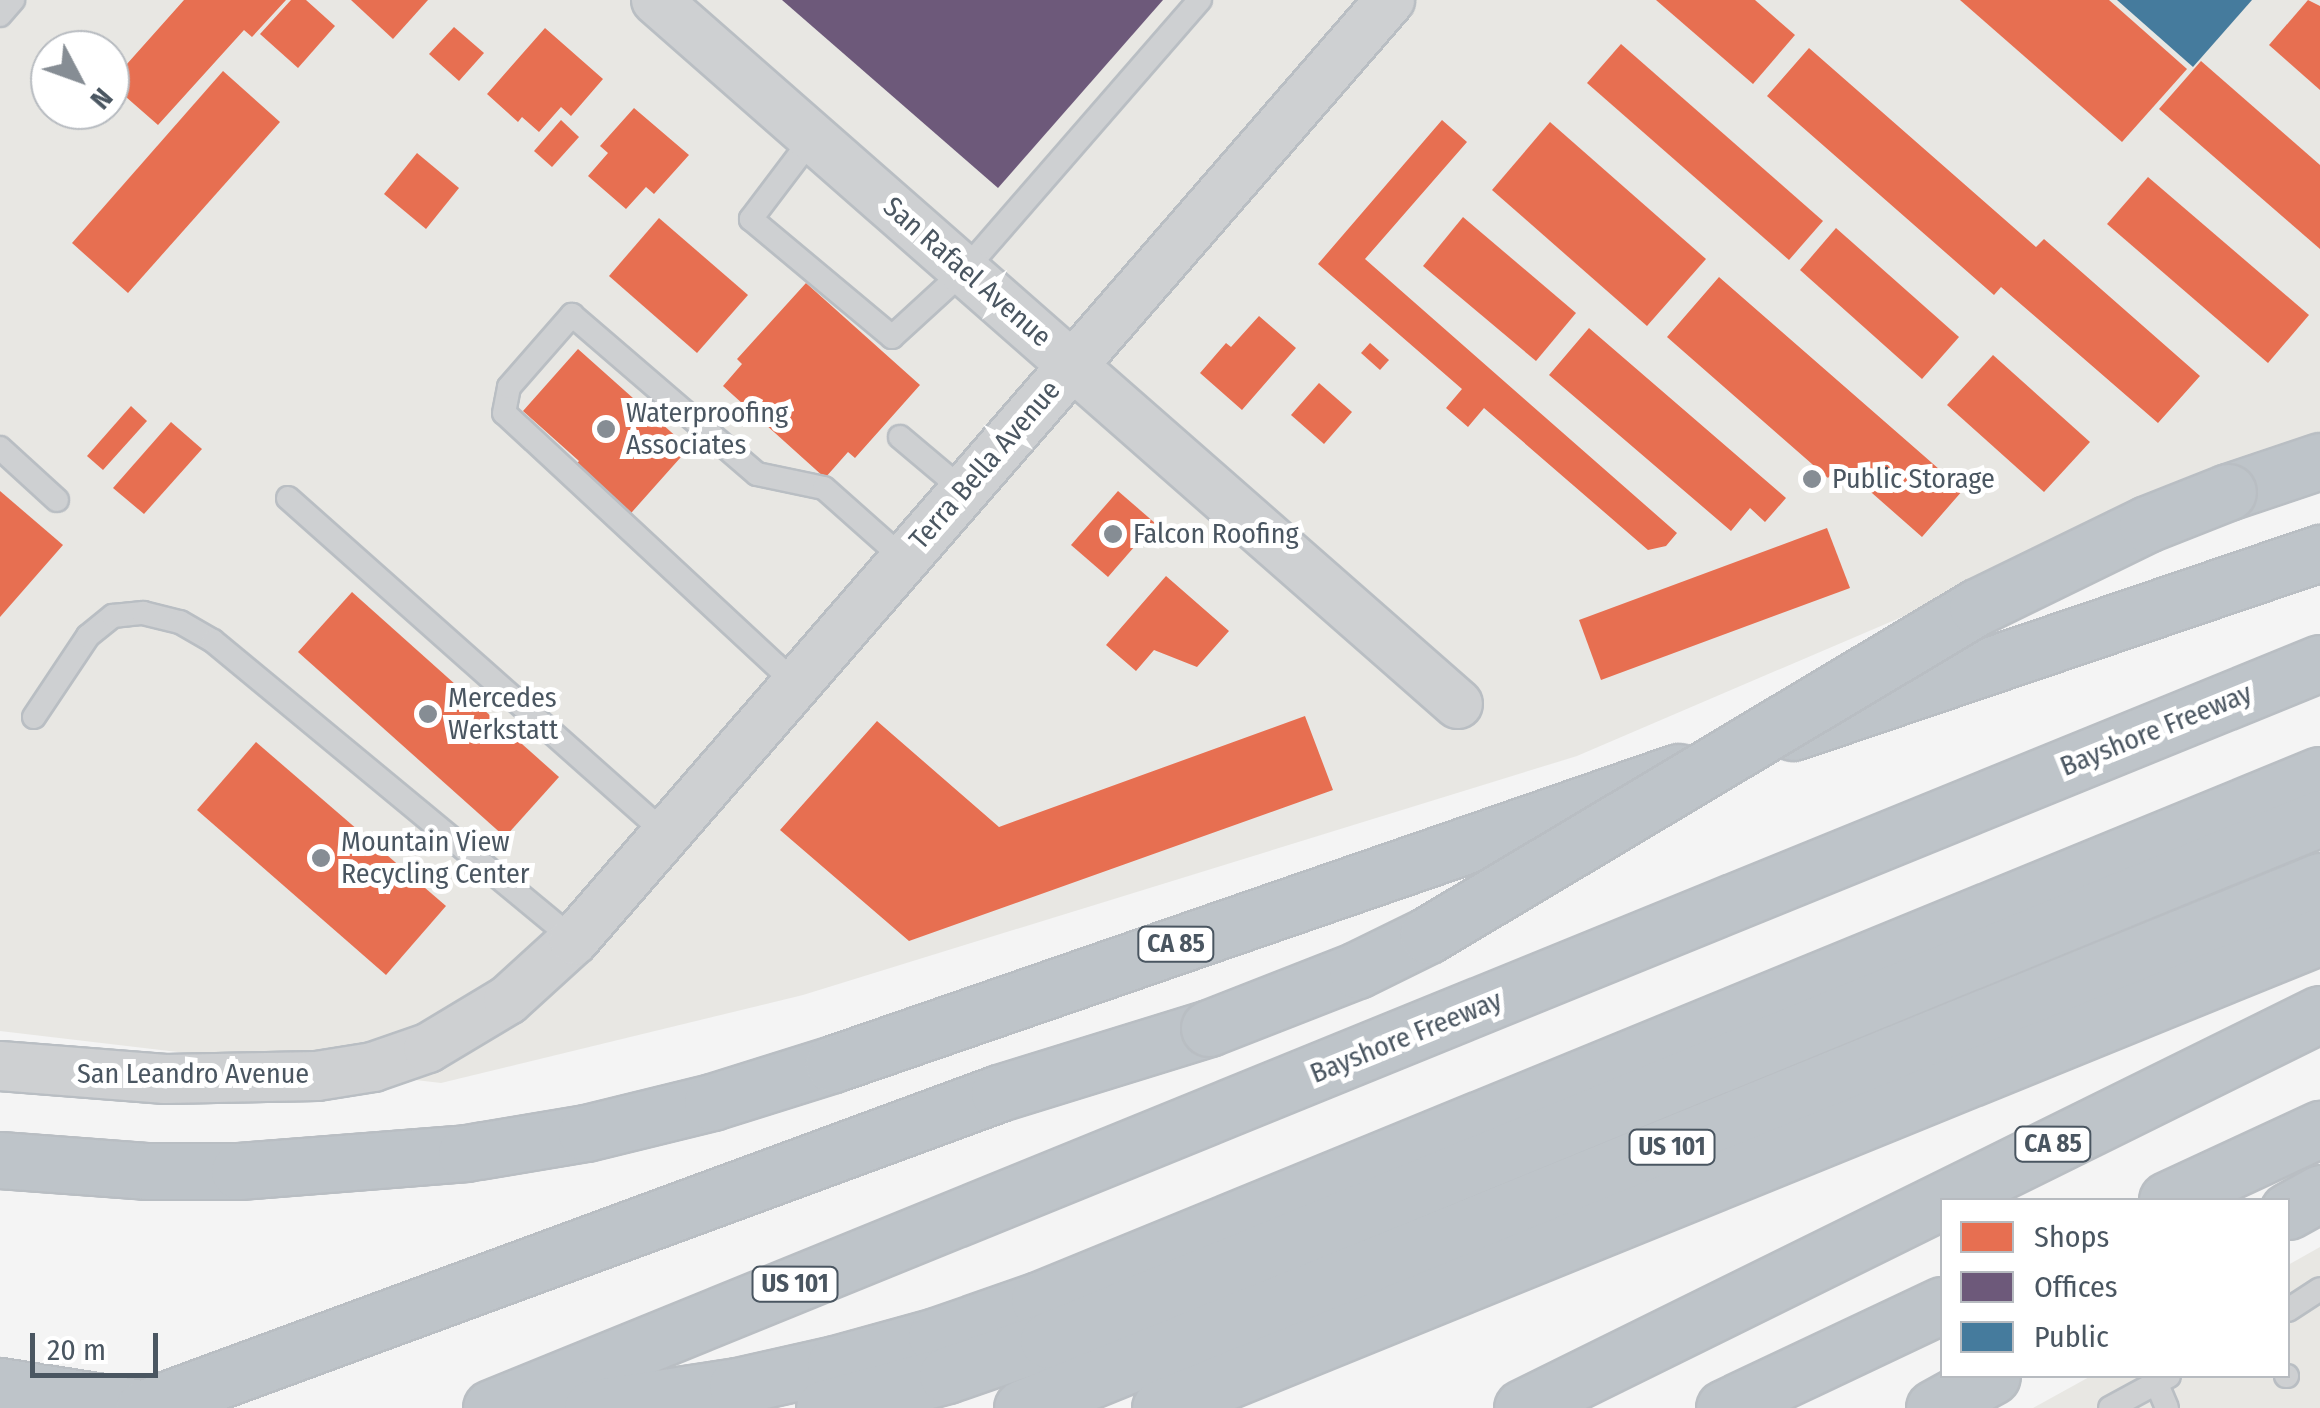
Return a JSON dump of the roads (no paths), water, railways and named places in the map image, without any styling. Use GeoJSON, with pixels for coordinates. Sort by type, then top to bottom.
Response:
{"type":"FeatureCollection","features":[{"type":"Feature","properties":{"kind":"highway"},"geometry":{"type":"LineString","coordinates":[[0,1386],[142,1408],[999,1094],[1209,1028],[1357,970],[1428,935],[1977,607],[2114,539],[2228,492],[2320,460]]}},
{"type":"Feature","properties":{"kind":"highway"},"geometry":{"type":"LineString","coordinates":[[1884,700],[2320,530]]}},
{"type":"Feature","properties":{"kind":"highway","name":"CA 85"},"geometry":{"type":"LineString","coordinates":[[0,1160],[146,1171],[239,1171],[466,1152],[586,1134],[712,1102],[833,1064],[2320,553]]}},
{"type":"Feature","properties":{"kind":"highway","name":"Bayshore Freeway"},"geometry":{"type":"LineString","coordinates":[[491,1408],[2320,663]]}},
{"type":"Feature","properties":{"kind":"highway"},"geometry":{"type":"LineString","coordinates":[[824,1408],[948,1375],[1152,1276],[2320,775]]}},
{"type":"Feature","properties":{"kind":"highway"},"geometry":{"type":"LineString","coordinates":[[592,1408],[737,1386],[836,1364],[1152,1276],[2320,818]]}},
{"type":"Feature","properties":{"kind":"highway","name":"US 101"},"geometry":{"type":"LineString","coordinates":[[1022,1408],[2320,881]]}},
{"type":"Feature","properties":{"kind":"highway","name":"US 101"},"geometry":{"type":"LineString","coordinates":[[1160,1408],[2320,936]]}},
{"type":"Feature","properties":{"kind":"highway","name":"CA 85"},"geometry":{"type":"LineString","coordinates":[[1947,1198],[2320,1014]]}},
{"type":"Feature","properties":{"kind":"highway"},"geometry":{"type":"LineString","coordinates":[[2171,1198],[2320,1130]]}},
{"type":"Feature","properties":{"kind":"highway"},"geometry":{"type":"LineString","coordinates":[[2290,1210],[2320,1193]]}},
{"type":"Feature","properties":{"kind":"highway","name":"CA 85"},"geometry":{"type":"LineString","coordinates":[[1522,1408],[1940,1202]]}},
{"type":"Feature","properties":{"kind":"highway"},"geometry":{"type":"LineString","coordinates":[[1724,1408],[1940,1306]]}},
{"type":"Feature","properties":{"kind":"highway"},"geometry":{"type":"LineString","coordinates":[[1934,1408],[1988,1378]]}},
{"type":"Feature","properties":{"kind":"street","name":"San Rafael Avenue"},"geometry":{"type":"LineString","coordinates":[[656,0],[1458,704]]}},
{"type":"Feature","properties":{"kind":"street","name":"Terra Bella Avenue"},"geometry":{"type":"LineString","coordinates":[[578,936],[1390,0]]}},
{"type":"Feature","properties":{"kind":"street","name":"San Leandro Avenue"},"geometry":{"type":"LineString","coordinates":[[0,1066],[165,1079],[302,1076],[374,1066],[428,1048],[468,1027],[508,1000],[578,936]]}},
{"type":"Feature","properties":{"kind":"lane"},"geometry":{"type":"LineString","coordinates":[[0,16],[13,0]]}},
{"type":"Feature","properties":{"kind":"lane"},"geometry":{"type":"LineString","coordinates":[[812,137],[750,219],[892,338],[965,270],[1200,0]]}},
{"type":"Feature","properties":{"kind":"lane"},"geometry":{"type":"LineString","coordinates":[[796,684],[504,413],[509,387],[572,315],[757,474],[824,488],[904,559]]}},
{"type":"Feature","properties":{"kind":"lane"},"geometry":{"type":"LineString","coordinates":[[900,436],[963,490]]}},
{"type":"Feature","properties":{"kind":"lane"},"geometry":{"type":"LineString","coordinates":[[0,448],[57,500]]}},
{"type":"Feature","properties":{"kind":"lane"},"geometry":{"type":"LineString","coordinates":[[288,498],[666,834]]}},
{"type":"Feature","properties":{"kind":"lane"},"geometry":{"type":"LineString","coordinates":[[34,717],[88,636],[113,616],[144,613],[180,622],[213,641],[578,936]]}},
{"type":"Feature","properties":{"kind":"lane"},"geometry":{"type":"LineString","coordinates":[[2290,1309],[2320,1289]]}},
{"type":"Feature","properties":{"kind":"lane"},"geometry":{"type":"LineString","coordinates":[[2110,1408],[2163,1379],[2167,1408]]}},
{"type":"Feature","properties":{"kind":"place","name":"Waterproofing Associates"},"geometry":{"type":"Point","coordinates":[606,429]}},
{"type":"Feature","properties":{"kind":"place","name":"Public Storage"},"geometry":{"type":"Point","coordinates":[1812,479]}},
{"type":"Feature","properties":{"kind":"place","name":"Falcon Roofing"},"geometry":{"type":"Point","coordinates":[1113,534]}},
{"type":"Feature","properties":{"kind":"place","name":"Mercedes Werkstatt"},"geometry":{"type":"Point","coordinates":[428,714]}},
{"type":"Feature","properties":{"kind":"place","name":"Mountain View Recycling Center"},"geometry":{"type":"Point","coordinates":[321,858]}}]}
